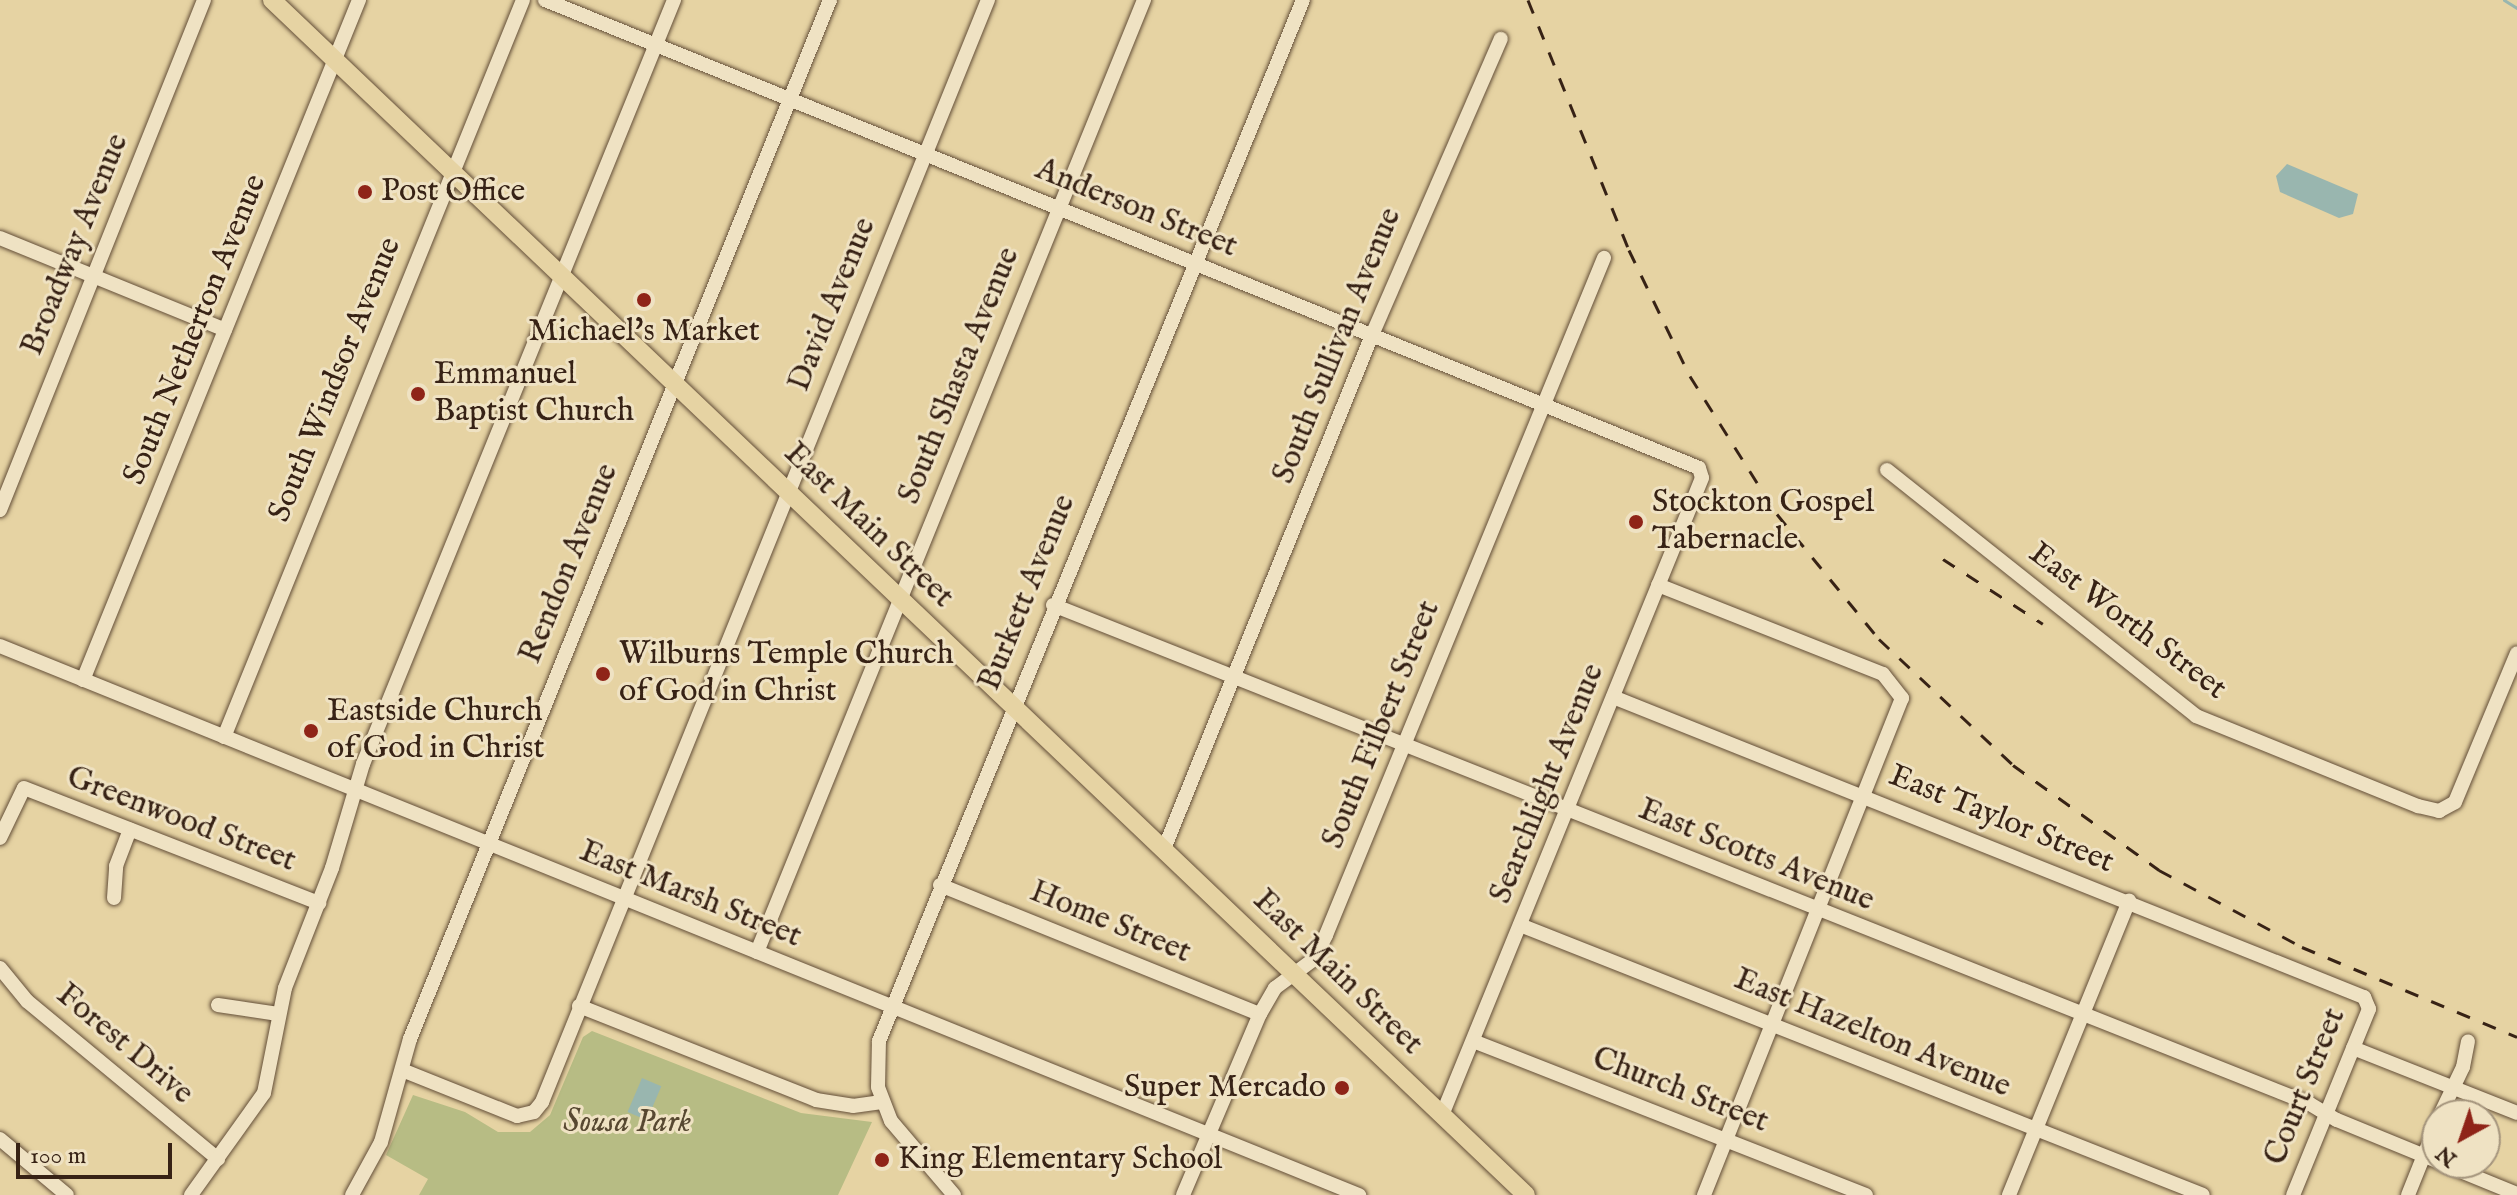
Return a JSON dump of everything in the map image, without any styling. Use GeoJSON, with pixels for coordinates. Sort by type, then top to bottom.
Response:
{"type":"FeatureCollection","features":[{"type":"Feature","properties":{"kind":"main road","name":"East Main Street"},"geometry":{"type":"LineString","coordinates":[[272,0],[1526,1195]]}},
{"type":"Feature","properties":{"kind":"street","name":"Broadway Avenue"},"geometry":{"type":"LineString","coordinates":[[0,510],[204,0]]}},
{"type":"Feature","properties":{"kind":"street","name":"South Netherton Avenue"},"geometry":{"type":"LineString","coordinates":[[83,680],[359,0]]}},
{"type":"Feature","properties":{"kind":"street","name":"South Windsor Avenue"},"geometry":{"type":"LineString","coordinates":[[224,737],[450,171],[523,0]]}},
{"type":"Feature","properties":{"kind":"street","name":"Anderson Street"},"geometry":{"type":"LineString","coordinates":[[545,0],[1544,405],[1703,473]]}},
{"type":"Feature","properties":{"kind":"street"},"geometry":{"type":"LineString","coordinates":[[191,1195],[264,1093],[278,1014],[319,903],[353,789],[674,0]]}},
{"type":"Feature","properties":{"kind":"street","name":"Rendon Avenue"},"geometry":{"type":"LineString","coordinates":[[352,1195],[381,1142],[402,1070],[487,843],[830,0]]}},
{"type":"Feature","properties":{"kind":"street","name":"David Avenue"},"geometry":{"type":"LineString","coordinates":[[402,1070],[509,1114],[525,1115],[542,1102],[988,0]]}},
{"type":"Feature","properties":{"kind":"street","name":"South Shasta Avenue"},"geometry":{"type":"LineString","coordinates":[[757,952],[1144,0]]}},
{"type":"Feature","properties":{"kind":"street","name":"Burkett Avenue"},"geometry":{"type":"LineString","coordinates":[[954,1195],[903,1138],[882,1102],[877,1054],[891,1006],[1303,0]]}},
{"type":"Feature","properties":{"kind":"street","name":"South Sullivan Avenue"},"geometry":{"type":"LineString","coordinates":[[1164,849],[1372,335],[1501,39]]}},
{"type":"Feature","properties":{"kind":"street"},"geometry":{"type":"LineString","coordinates":[[0,238],[225,330]]}},
{"type":"Feature","properties":{"kind":"street","name":"South Filbert Street"},"geometry":{"type":"LineString","coordinates":[[1183,1195],[1260,1014],[1275,988],[1314,959],[1326,935],[1604,258]]}},
{"type":"Feature","properties":{"kind":"street","name":"East Worth Street"},"geometry":{"type":"LineString","coordinates":[[1887,470],[2196,716],[2418,806],[2445,809],[2458,796],[2517,653]]}},
{"type":"Feature","properties":{"kind":"street","name":"Searchlight Avenue"},"geometry":{"type":"LineString","coordinates":[[1442,1115],[1703,473]]}},
{"type":"Feature","properties":{"kind":"street"},"geometry":{"type":"LineString","coordinates":[[1658,585],[1883,674],[1899,690],[1902,705],[1704,1195]]}},
{"type":"Feature","properties":{"kind":"street","name":"East Scotts Avenue"},"geometry":{"type":"LineString","coordinates":[[1053,605],[1566,812],[2083,1015],[2421,1154]]}},
{"type":"Feature","properties":{"kind":"street","name":"East Marsh Street"},"geometry":{"type":"LineString","coordinates":[[0,646],[1359,1195]]}},
{"type":"Feature","properties":{"kind":"street","name":"East Taylor Street"},"geometry":{"type":"LineString","coordinates":[[1613,697],[2129,901],[2367,1000]]}},
{"type":"Feature","properties":{"kind":"street","name":"Greenwood Street"},"geometry":{"type":"LineString","coordinates":[[0,838],[24,788],[319,903]]}},
{"type":"Feature","properties":{"kind":"street"},"geometry":{"type":"LineString","coordinates":[[114,898],[116,866],[130,830]]}},
{"type":"Feature","properties":{"kind":"street","name":"Home Street"},"geometry":{"type":"LineString","coordinates":[[940,885],[1260,1014]]}},
{"type":"Feature","properties":{"kind":"street"},"geometry":{"type":"LineString","coordinates":[[2009,1195],[2129,901]]}},
{"type":"Feature","properties":{"kind":"street","name":"East Hazelton Avenue"},"geometry":{"type":"LineString","coordinates":[[1520,925],[2203,1195]]}},
{"type":"Feature","properties":{"kind":"street","name":"Forest Drive"},"geometry":{"type":"LineString","coordinates":[[0,968],[27,1001],[218,1159]]}},
{"type":"Feature","properties":{"kind":"street","name":"Court Street"},"geometry":{"type":"LineString","coordinates":[[2293,1195],[2369,1009],[2367,1000]]}},
{"type":"Feature","properties":{"kind":"street"},"geometry":{"type":"LineString","coordinates":[[218,1005],[278,1014]]}},
{"type":"Feature","properties":{"kind":"street"},"geometry":{"type":"LineString","coordinates":[[579,1006],[816,1100],[853,1106],[882,1102]]}},
{"type":"Feature","properties":{"kind":"street","name":"Church Street"},"geometry":{"type":"LineString","coordinates":[[1473,1041],[1866,1195]]}},
{"type":"Feature","properties":{"kind":"street"},"geometry":{"type":"LineString","coordinates":[[2448,1099],[2468,1041]]}},
{"type":"Feature","properties":{"kind":"street"},"geometry":{"type":"LineString","coordinates":[[2353,1048],[2452,1090],[2517,1113]]}},
{"type":"Feature","properties":{"kind":"street"},"geometry":{"type":"LineString","coordinates":[[0,1139],[67,1195]]}},
{"type":"Feature","properties":{"kind":"street"},"geometry":{"type":"LineString","coordinates":[[2408,1195],[2421,1178]]}},
{"type":"Feature","properties":{"kind":"street","name":"East Scotts Avenue"},"geometry":{"type":"LineString","coordinates":[[2480,1179],[2517,1194]]}},
{"type":"Feature","properties":{"kind":"green space","name":"Sousa Park"},"geometry":{"type":"Polygon","coordinates":[[[592,1031],[801,1113],[872,1122],[838,1195],[419,1195],[428,1179],[386,1155],[413,1095],[465,1112],[498,1132],[530,1132],[550,1115],[583,1037],[592,1031]]]}},
{"type":"Feature","properties":{"kind":"water"},"geometry":{"type":"Polygon","coordinates":[[[2287,164],[2358,194],[2353,214],[2339,218],[2280,192],[2276,176],[2287,164]]]}},
{"type":"Feature","properties":{"kind":"water"},"geometry":{"type":"Polygon","coordinates":[[[642,1078],[661,1086],[647,1120],[628,1112],[642,1078]]]}},
{"type":"Feature","properties":{"kind":"waterway"},"geometry":{"type":"LineString","coordinates":[[2504,0],[2517,8]]}},
{"type":"Feature","properties":{"kind":"railway"},"geometry":{"type":"LineString","coordinates":[[1528,0],[1629,250],[1690,376],[1777,514],[1879,639],[2013,765],[2159,870],[2302,947],[2517,1037]]}},
{"type":"Feature","properties":{"kind":"railway"},"geometry":{"type":"LineString","coordinates":[[1943,559],[2043,624]]}},
{"type":"Feature","properties":{"kind":"place","name":"Post Office"},"geometry":{"type":"Point","coordinates":[365,192]}},
{"type":"Feature","properties":{"kind":"place","name":"Michael's Market"},"geometry":{"type":"Point","coordinates":[644,300]}},
{"type":"Feature","properties":{"kind":"place","name":"Emmanuel Baptist Church"},"geometry":{"type":"Point","coordinates":[418,394]}},
{"type":"Feature","properties":{"kind":"place","name":"Stockton Gospel Tabernacle"},"geometry":{"type":"Point","coordinates":[1636,522]}},
{"type":"Feature","properties":{"kind":"place","name":"Wilburns Temple Church of God in Christ"},"geometry":{"type":"Point","coordinates":[603,674]}},
{"type":"Feature","properties":{"kind":"place","name":"Eastside Church of God in Christ"},"geometry":{"type":"Point","coordinates":[311,731]}},
{"type":"Feature","properties":{"kind":"place","name":"Super Mercado"},"geometry":{"type":"Point","coordinates":[1342,1088]}},
{"type":"Feature","properties":{"kind":"place","name":"King Elementary School"},"geometry":{"type":"Point","coordinates":[882,1160]}}]}
